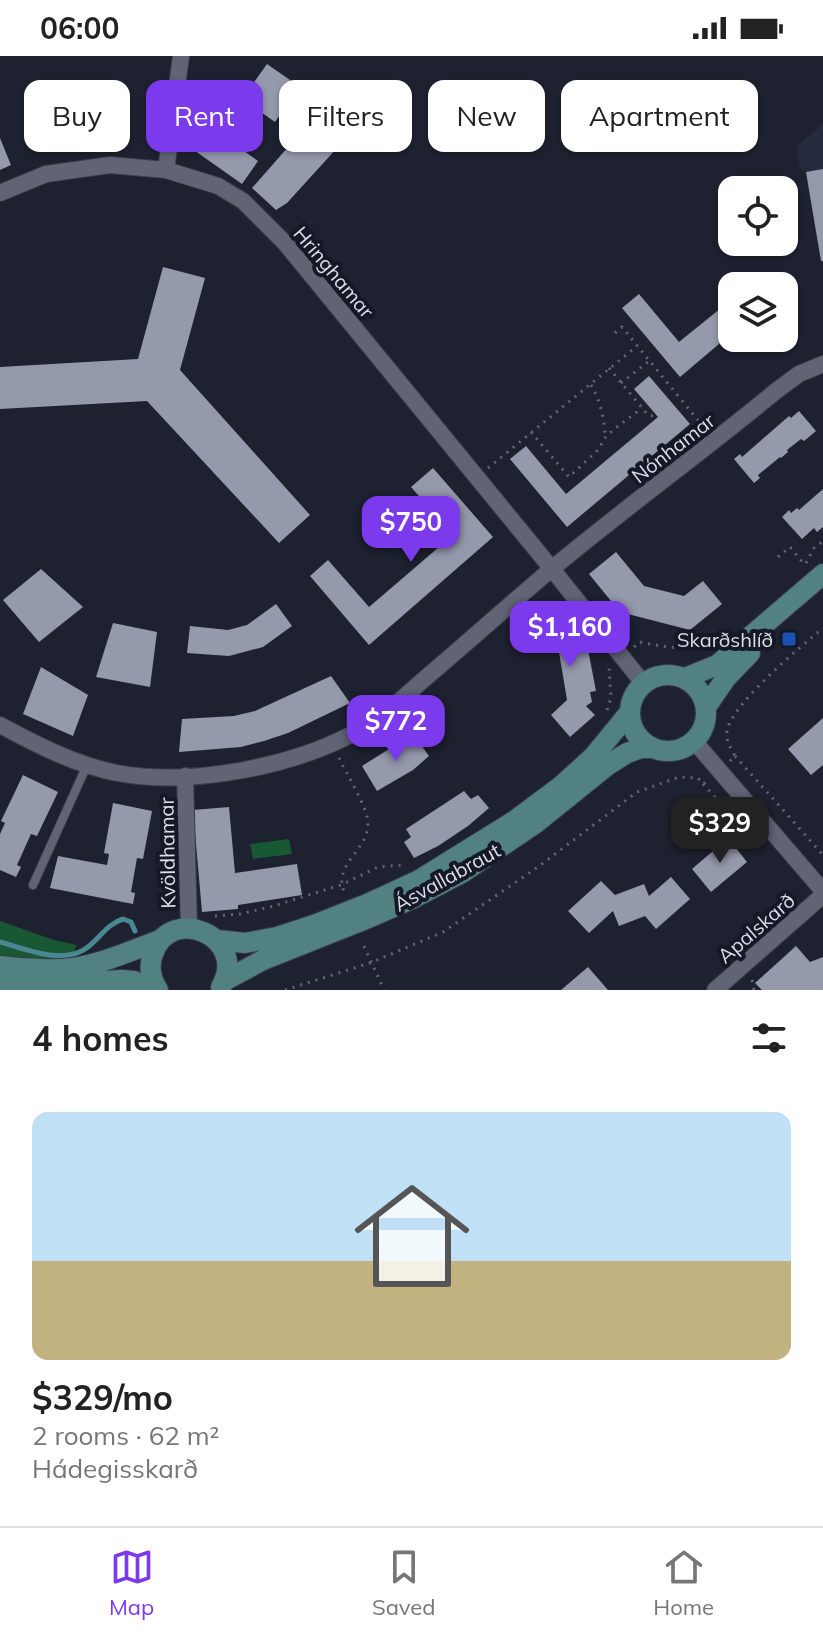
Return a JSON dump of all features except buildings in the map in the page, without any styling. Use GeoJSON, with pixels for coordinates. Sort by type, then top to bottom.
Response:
{"type":"FeatureCollection","features":[{"type":"Feature","properties":{"kind":"main road"},"geometry":{"type":"LineString","coordinates":[[685,678],[717,665],[823,574]]}},
{"type":"Feature","properties":{"kind":"main road"},"geometry":{"type":"LineString","coordinates":[[706,707],[720,685],[745,658],[823,590]]}},
{"type":"Feature","properties":{"kind":"main road"},"geometry":{"type":"LineString","coordinates":[[675,675],[685,678],[695,685],[706,707],[706,720],[701,732],[684,748],[663,751],[652,748],[636,734],[631,724],[631,702],[643,683],[653,677],[675,675]]}},
{"type":"Feature","properties":{"kind":"main road","name":"Ásvallabraut"},"geometry":{"type":"LineString","coordinates":[[217,940],[245,943],[277,937],[367,904],[419,880],[514,821],[561,786],[593,757],[629,713]]}},
{"type":"Feature","properties":{"kind":"main road","name":"Ásvallabraut"},"geometry":{"type":"LineString","coordinates":[[222,986],[276,954],[378,914],[462,873],[536,823],[608,765],[627,753],[652,748]]}},
{"type":"Feature","properties":{"kind":"main road"},"geometry":{"type":"LineString","coordinates":[[0,966],[66,969],[160,940],[188,922],[217,940],[223,949],[227,971],[222,986]]}},
{"type":"Feature","properties":{"kind":"main road"},"geometry":{"type":"LineString","coordinates":[[158,990],[151,974],[150,961],[160,940]]}},
{"type":"Feature","properties":{"kind":"main road"},"geometry":{"type":"LineString","coordinates":[[0,981],[33,985],[122,980],[134,981],[151,990]]}},
{"type":"Feature","properties":{"kind":"street"},"geometry":{"type":"LineString","coordinates":[[166,170],[181,56]]}},
{"type":"Feature","properties":{"kind":"street","name":"Hringhamar"},"geometry":{"type":"LineString","coordinates":[[0,193],[46,174],[110,165],[166,170],[218,186],[243,201],[295,255],[643,683]]}},
{"type":"Feature","properties":{"kind":"street","name":"Nónhamar"},"geometry":{"type":"LineString","coordinates":[[552,569],[791,379],[823,364]]}},
{"type":"Feature","properties":{"kind":"street"},"geometry":{"type":"LineString","coordinates":[[3,731],[88,765],[146,777],[211,775],[273,764],[332,744],[366,727],[552,569]]}},
{"type":"Feature","properties":{"kind":"street"},"geometry":{"type":"LineString","coordinates":[[694,741],[823,893]]}},
{"type":"Feature","properties":{"kind":"street","name":"Kvöldhamar"},"geometry":{"type":"LineString","coordinates":[[185,776],[188,922]]}},
{"type":"Feature","properties":{"kind":"street","name":"Apalskarð"},"geometry":{"type":"LineString","coordinates":[[715,990],[823,893]]}},
{"type":"Feature","properties":{"kind":"lane"},"geometry":{"type":"LineString","coordinates":[[33,885],[88,765]]}},
{"type":"Feature","properties":{"kind":"path"},"geometry":{"type":"LineString","coordinates":[[615,333],[622,327],[714,441]]}},
{"type":"Feature","properties":{"kind":"path"},"geometry":{"type":"LineString","coordinates":[[477,477],[637,346]]}},
{"type":"Feature","properties":{"kind":"path"},"geometry":{"type":"LineString","coordinates":[[621,383],[649,361]]}},
{"type":"Feature","properties":{"kind":"path"},"geometry":{"type":"LineString","coordinates":[[609,368],[648,415],[654,416]]}},
{"type":"Feature","properties":{"kind":"path"},"geometry":{"type":"LineString","coordinates":[[590,384],[599,403],[605,438]]}},
{"type":"Feature","properties":{"kind":"path"},"geometry":{"type":"LineString","coordinates":[[685,406],[690,402]]}},
{"type":"Feature","properties":{"kind":"path"},"geometry":{"type":"LineString","coordinates":[[531,432],[569,477],[598,450],[605,438],[642,408]]}},
{"type":"Feature","properties":{"kind":"path"},"geometry":{"type":"LineString","coordinates":[[778,557],[790,547],[804,564]]}},
{"type":"Feature","properties":{"kind":"path"},"geometry":{"type":"LineString","coordinates":[[823,628],[767,679],[735,715],[727,736],[735,756],[823,855]]}},
{"type":"Feature","properties":{"kind":"path"},"geometry":{"type":"LineString","coordinates":[[604,719],[611,698],[609,667],[640,642],[700,647]]}},
{"type":"Feature","properties":{"kind":"path"},"geometry":{"type":"LineString","coordinates":[[332,744],[368,822],[362,844],[342,875],[341,885],[345,896]]}},
{"type":"Feature","properties":{"kind":"path"},"geometry":{"type":"LineString","coordinates":[[703,784],[735,756]]}},
{"type":"Feature","properties":{"kind":"path"},"geometry":{"type":"LineString","coordinates":[[285,990],[370,963],[443,932],[538,867],[637,792],[679,777],[698,778],[763,849]]}},
{"type":"Feature","properties":{"kind":"path"},"geometry":{"type":"LineString","coordinates":[[188,922],[270,907],[341,885],[378,867],[404,865]]}},
{"type":"Feature","properties":{"kind":"path"},"geometry":{"type":"LineString","coordinates":[[364,946],[384,990]]}},
{"type":"Feature","properties":{"kind":"shaded area"},"geometry":{"type":"Polygon","coordinates":[[[823,123],[822,266],[806,173],[800,168],[797,147],[823,123]]]}},
{"type":"Feature","properties":{"kind":"green space"},"geometry":{"type":"Polygon","coordinates":[[[289,839],[292,854],[253,859],[250,844],[289,839]]]}},
{"type":"Feature","properties":{"kind":"green space"},"geometry":{"type":"Polygon","coordinates":[[[0,921],[77,945],[53,990],[0,990],[0,921]]]}},
{"type":"Feature","properties":{"kind":"waterway"},"geometry":{"type":"LineString","coordinates":[[0,942],[56,956],[78,953],[108,927],[123,919],[131,922],[135,931]]}},
{"type":"Feature","properties":{"kind":"place","name":"Skarðshlíð"},"geometry":{"type":"Point","coordinates":[789,639]}}]}
